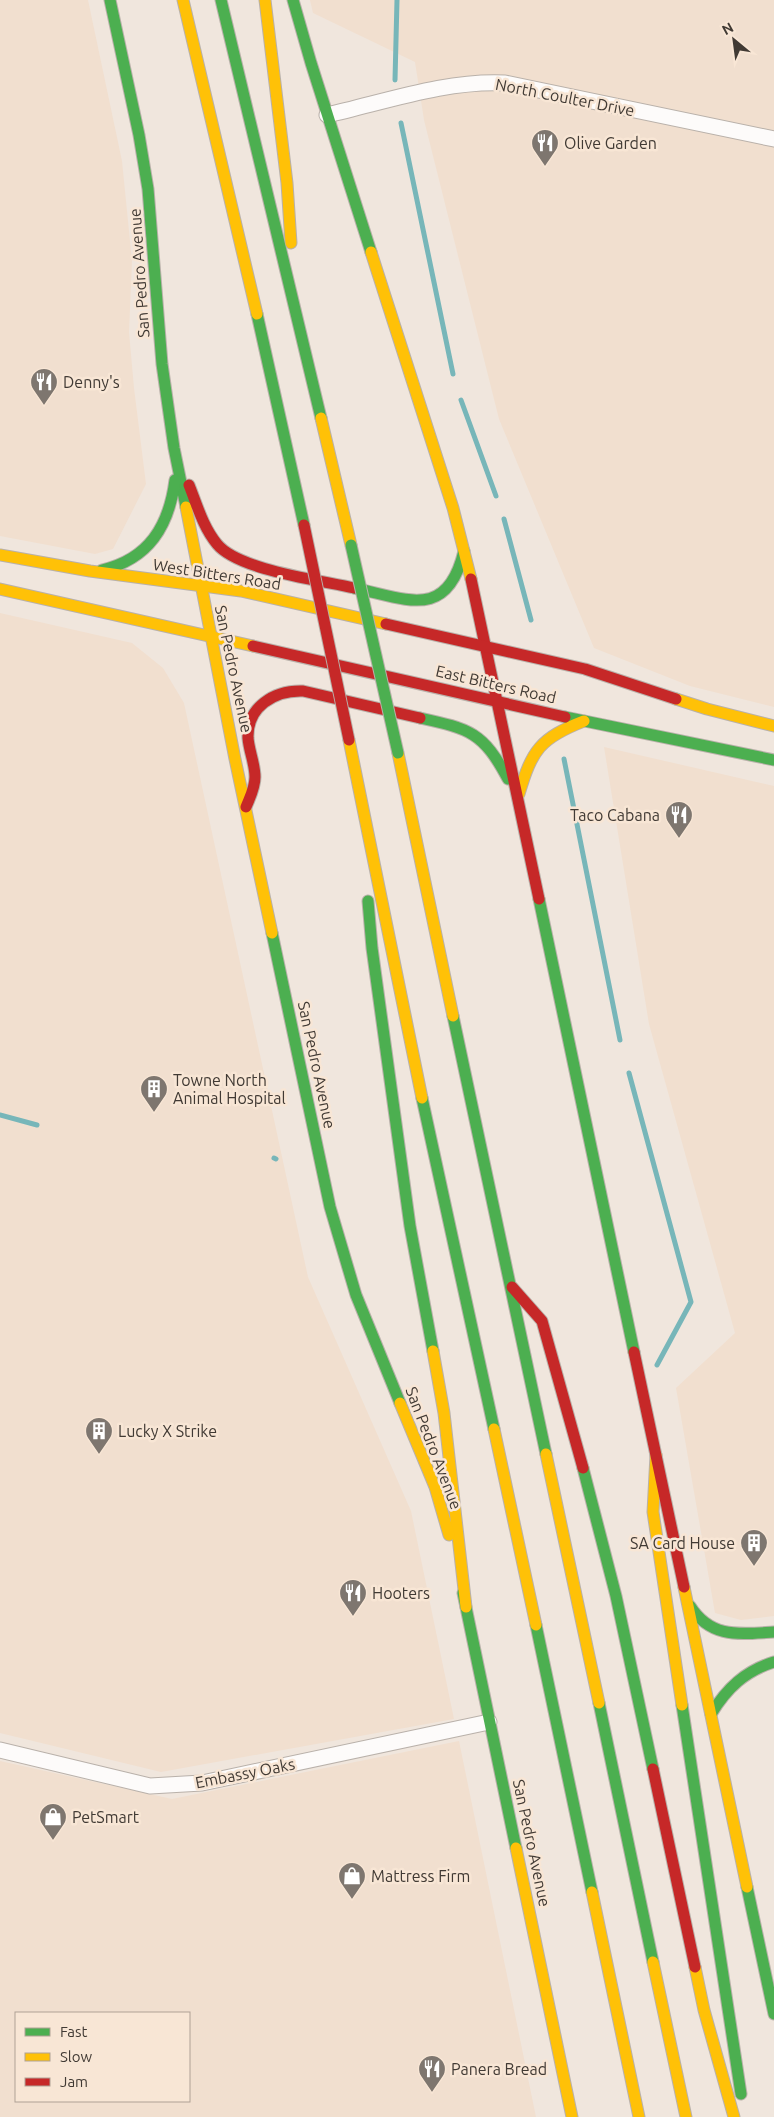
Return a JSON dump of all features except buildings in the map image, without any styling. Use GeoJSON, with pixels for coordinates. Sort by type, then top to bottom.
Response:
{"type":"FeatureCollection","features":[{"type":"Feature","properties":{"kind":"main road","name":"San Pedro Avenue"},"geometry":{"type":"LineString","coordinates":[[110,0],[139,135],[152,215],[162,364],[174,448],[200,586],[337,1234],[373,1341],[435,1487],[450,1539],[466,1607],[572,2117]]}},
{"type":"Feature","properties":{"kind":"main road"},"geometry":{"type":"LineString","coordinates":[[183,0],[280,410],[428,1127],[559,1730],[640,2117]]}},
{"type":"Feature","properties":{"kind":"main road"},"geometry":{"type":"LineString","coordinates":[[221,0],[351,545],[398,753],[686,2117]]}},
{"type":"Feature","properties":{"kind":"main road"},"geometry":{"type":"LineString","coordinates":[[265,0],[287,183],[295,309]]}},
{"type":"Feature","properties":{"kind":"main road"},"geometry":{"type":"LineString","coordinates":[[293,0],[327,115],[436,452],[464,548],[774,2014]]}},
{"type":"Feature","properties":{"kind":"main road"},"geometry":{"type":"LineString","coordinates":[[174,448],[202,516],[217,545],[229,557],[245,564],[414,601],[433,598],[450,588],[458,575],[464,548]]}},
{"type":"Feature","properties":{"kind":"main road"},"geometry":{"type":"LineString","coordinates":[[90,571],[107,570],[124,564],[142,552],[158,534],[174,496],[174,448]]}},
{"type":"Feature","properties":{"kind":"main road","name":"West Bitters Road"},"geometry":{"type":"LineString","coordinates":[[0,555],[90,571],[241,591],[485,647]]}},
{"type":"Feature","properties":{"kind":"main road"},"geometry":{"type":"LineString","coordinates":[[0,589],[211,636]]}},
{"type":"Feature","properties":{"kind":"main road","name":"East Bitters Road"},"geometry":{"type":"LineString","coordinates":[[211,636],[637,733],[697,742],[774,760]]}},
{"type":"Feature","properties":{"kind":"main road","name":"East Bitters Road"},"geometry":{"type":"LineString","coordinates":[[485,647],[585,669],[707,708],[774,726]]}},
{"type":"Feature","properties":{"kind":"main road"},"geometry":{"type":"LineString","coordinates":[[246,807],[256,779],[249,741],[251,719],[260,705],[271,697],[292,690],[451,724],[464,729],[480,738],[489,748],[502,767],[518,798]]}},
{"type":"Feature","properties":{"kind":"main road"},"geometry":{"type":"LineString","coordinates":[[518,798],[525,770],[536,749],[554,733],[584,721]]}},
{"type":"Feature","properties":{"kind":"main road"},"geometry":{"type":"LineString","coordinates":[[361,798],[372,948],[416,1262],[444,1412],[466,1607]]}},
{"type":"Feature","properties":{"kind":"main road"},"geometry":{"type":"LineString","coordinates":[[511,1286],[542,1321],[596,1515],[616,1596],[704,2010],[734,2117]]}},
{"type":"Feature","properties":{"kind":"main road"},"geometry":{"type":"LineString","coordinates":[[656,1456],[653,1512],[745,2117]]}},
{"type":"Feature","properties":{"kind":"main road"},"geometry":{"type":"LineString","coordinates":[[686,1598],[697,1617],[710,1628],[724,1633],[739,1635],[774,1632]]}},
{"type":"Feature","properties":{"kind":"main road"},"geometry":{"type":"LineString","coordinates":[[711,1714],[723,1695],[741,1676],[753,1669],[774,1662]]}},
{"type":"Feature","properties":{"kind":"street","name":"North Coulter Drive"},"geometry":{"type":"LineString","coordinates":[[327,115],[446,87],[481,82],[505,83],[774,139]]}},
{"type":"Feature","properties":{"kind":"street","name":"Embassy Oaks"},"geometry":{"type":"LineString","coordinates":[[0,1750],[150,1786],[202,1783],[489,1722]]}},
{"type":"Feature","properties":{"kind":"shaded area"},"geometry":{"type":"Polygon","coordinates":[[[0,0],[88,0],[122,161],[132,261],[129,332],[146,484],[113,549],[95,554],[0,536],[0,0]]]}},
{"type":"Feature","properties":{"kind":"shaded area"},"geometry":{"type":"Polygon","coordinates":[[[310,0],[774,0],[774,707],[690,686],[594,648],[499,419],[424,120],[415,62],[313,13],[310,0]]]}},
{"type":"Feature","properties":{"kind":"shaded area"},"geometry":{"type":"Polygon","coordinates":[[[0,613],[132,643],[163,668],[184,703],[308,1277],[411,1511],[454,1719],[161,1772],[0,1733],[0,613]]]}},
{"type":"Feature","properties":{"kind":"shaded area"},"geometry":{"type":"Polygon","coordinates":[[[604,747],[774,786],[774,1616],[741,1620],[715,1613],[676,1388],[735,1333],[649,1024],[604,747]]]}},
{"type":"Feature","properties":{"kind":"shaded area"},"geometry":{"type":"Polygon","coordinates":[[[459,1741],[536,2117],[0,2117],[0,1761],[172,1799],[459,1741]]]}},
{"type":"Feature","properties":{"kind":"waterway"},"geometry":{"type":"LineString","coordinates":[[395,80],[397,0]]}},
{"type":"Feature","properties":{"kind":"waterway"},"geometry":{"type":"LineString","coordinates":[[401,123],[453,374]]}},
{"type":"Feature","properties":{"kind":"waterway"},"geometry":{"type":"LineString","coordinates":[[461,400],[496,496]]}},
{"type":"Feature","properties":{"kind":"waterway"},"geometry":{"type":"LineString","coordinates":[[504,519],[531,620]]}},
{"type":"Feature","properties":{"kind":"waterway"},"geometry":{"type":"LineString","coordinates":[[564,759],[620,1040]]}},
{"type":"Feature","properties":{"kind":"waterway"},"geometry":{"type":"LineString","coordinates":[[629,1073],[691,1302],[657,1365]]}},
{"type":"Feature","properties":{"kind":"waterway"},"geometry":{"type":"LineString","coordinates":[[0,1115],[37,1125]]}},
{"type":"Feature","properties":{"kind":"traffic: fast"},"geometry":{"type":"LineString","coordinates":[[110,0],[139,135],[148,189],[162,364],[174,448],[186,507]]}},
{"type":"Feature","properties":{"kind":"traffic: fast"},"geometry":{"type":"LineString","coordinates":[[221,0],[321,418]]}},
{"type":"Feature","properties":{"kind":"traffic: fast"},"geometry":{"type":"LineString","coordinates":[[293,0],[371,252]]}},
{"type":"Feature","properties":{"kind":"traffic: fast"},"geometry":{"type":"LineString","coordinates":[[257,314],[304,525]]}},
{"type":"Feature","properties":{"kind":"traffic: fast"},"geometry":{"type":"LineString","coordinates":[[102,570],[132,558],[154,538],[168,512],[175,480]]}},
{"type":"Feature","properties":{"kind":"traffic: fast"},"geometry":{"type":"LineString","coordinates":[[351,545],[398,753]]}},
{"type":"Feature","properties":{"kind":"traffic: fast"},"geometry":{"type":"LineString","coordinates":[[354,588],[408,600],[422,600],[436,596],[447,588],[457,573],[464,551]]}},
{"type":"Feature","properties":{"kind":"traffic: fast"},"geometry":{"type":"LineString","coordinates":[[565,717],[774,760]]}},
{"type":"Feature","properties":{"kind":"traffic: fast"},"geometry":{"type":"LineString","coordinates":[[420,718],[451,726],[473,735],[491,751],[508,779]]}},
{"type":"Feature","properties":{"kind":"traffic: fast"},"geometry":{"type":"LineString","coordinates":[[539,899],[634,1352]]}},
{"type":"Feature","properties":{"kind":"traffic: fast"},"geometry":{"type":"LineString","coordinates":[[368,901],[372,948],[410,1226],[433,1351]]}},
{"type":"Feature","properties":{"kind":"traffic: fast"},"geometry":{"type":"LineString","coordinates":[[272,933],[330,1207],[356,1295],[400,1403]]}},
{"type":"Feature","properties":{"kind":"traffic: fast"},"geometry":{"type":"LineString","coordinates":[[453,1016],[546,1454]]}},
{"type":"Feature","properties":{"kind":"traffic: fast"},"geometry":{"type":"LineString","coordinates":[[422,1098],[494,1429]]}},
{"type":"Feature","properties":{"kind":"traffic: fast"},"geometry":{"type":"LineString","coordinates":[[583,1468],[616,1596],[653,1769]]}},
{"type":"Feature","properties":{"kind":"traffic: fast"},"geometry":{"type":"LineString","coordinates":[[463,1593],[516,1848]]}},
{"type":"Feature","properties":{"kind":"traffic: fast"},"geometry":{"type":"LineString","coordinates":[[690,1606],[698,1617],[717,1629],[738,1633],[774,1632]]}},
{"type":"Feature","properties":{"kind":"traffic: fast"},"geometry":{"type":"LineString","coordinates":[[536,1625],[592,1892]]}},
{"type":"Feature","properties":{"kind":"traffic: fast"},"geometry":{"type":"LineString","coordinates":[[711,1714],[730,1688],[754,1670],[774,1662]]}},
{"type":"Feature","properties":{"kind":"traffic: fast"},"geometry":{"type":"LineString","coordinates":[[599,1703],[653,1962]]}},
{"type":"Feature","properties":{"kind":"traffic: fast"},"geometry":{"type":"LineString","coordinates":[[682,1705],[741,2094]]}},
{"type":"Feature","properties":{"kind":"traffic: fast"},"geometry":{"type":"LineString","coordinates":[[747,1887],[774,2014]]}},
{"type":"Feature","properties":{"kind":"traffic: slow"},"geometry":{"type":"LineString","coordinates":[[183,0],[257,314]]}},
{"type":"Feature","properties":{"kind":"traffic: slow"},"geometry":{"type":"LineString","coordinates":[[265,0],[287,183],[291,243]]}},
{"type":"Feature","properties":{"kind":"traffic: slow"},"geometry":{"type":"LineString","coordinates":[[371,252],[453,508],[471,579]]}},
{"type":"Feature","properties":{"kind":"traffic: slow"},"geometry":{"type":"LineString","coordinates":[[321,418],[351,545]]}},
{"type":"Feature","properties":{"kind":"traffic: slow"},"geometry":{"type":"LineString","coordinates":[[186,507],[235,759],[272,933]]}},
{"type":"Feature","properties":{"kind":"traffic: slow"},"geometry":{"type":"LineString","coordinates":[[0,555],[90,571],[241,591],[386,624]]}},
{"type":"Feature","properties":{"kind":"traffic: slow"},"geometry":{"type":"LineString","coordinates":[[0,589],[253,646]]}},
{"type":"Feature","properties":{"kind":"traffic: slow"},"geometry":{"type":"LineString","coordinates":[[676,699],[774,726]]}},
{"type":"Feature","properties":{"kind":"traffic: slow"},"geometry":{"type":"LineString","coordinates":[[519,794],[528,766],[540,747],[557,733],[584,721]]}},
{"type":"Feature","properties":{"kind":"traffic: slow"},"geometry":{"type":"LineString","coordinates":[[349,740],[422,1098]]}},
{"type":"Feature","properties":{"kind":"traffic: slow"},"geometry":{"type":"LineString","coordinates":[[398,753],[453,1016]]}},
{"type":"Feature","properties":{"kind":"traffic: slow"},"geometry":{"type":"LineString","coordinates":[[433,1351],[444,1413],[466,1607]]}},
{"type":"Feature","properties":{"kind":"traffic: slow"},"geometry":{"type":"LineString","coordinates":[[400,1403],[435,1487],[449,1535]]}},
{"type":"Feature","properties":{"kind":"traffic: slow"},"geometry":{"type":"LineString","coordinates":[[494,1429],[536,1625]]}},
{"type":"Feature","properties":{"kind":"traffic: slow"},"geometry":{"type":"LineString","coordinates":[[546,1454],[599,1703]]}},
{"type":"Feature","properties":{"kind":"traffic: slow"},"geometry":{"type":"LineString","coordinates":[[656,1455],[653,1512],[682,1705]]}},
{"type":"Feature","properties":{"kind":"traffic: slow"},"geometry":{"type":"LineString","coordinates":[[684,1587],[747,1887]]}},
{"type":"Feature","properties":{"kind":"traffic: slow"},"geometry":{"type":"LineString","coordinates":[[516,1848],[572,2117]]}},
{"type":"Feature","properties":{"kind":"traffic: slow"},"geometry":{"type":"LineString","coordinates":[[592,1892],[639,2117]]}},
{"type":"Feature","properties":{"kind":"traffic: slow"},"geometry":{"type":"LineString","coordinates":[[653,1962],[686,2117]]}},
{"type":"Feature","properties":{"kind":"traffic: slow"},"geometry":{"type":"LineString","coordinates":[[695,1967],[704,2010],[734,2117]]}},
{"type":"Feature","properties":{"kind":"traffic: jam"},"geometry":{"type":"LineString","coordinates":[[189,485],[208,530],[217,544],[227,553],[242,561],[280,573],[354,588]]}},
{"type":"Feature","properties":{"kind":"traffic: jam"},"geometry":{"type":"LineString","coordinates":[[304,525],[349,740]]}},
{"type":"Feature","properties":{"kind":"traffic: jam"},"geometry":{"type":"LineString","coordinates":[[471,579],[539,899]]}},
{"type":"Feature","properties":{"kind":"traffic: jam"},"geometry":{"type":"LineString","coordinates":[[386,624],[585,669],[676,699]]}},
{"type":"Feature","properties":{"kind":"traffic: jam"},"geometry":{"type":"LineString","coordinates":[[253,646],[565,717]]}},
{"type":"Feature","properties":{"kind":"traffic: jam"},"geometry":{"type":"LineString","coordinates":[[246,807],[255,781],[248,738],[249,727],[257,709],[273,697],[292,691],[303,691],[420,718]]}},
{"type":"Feature","properties":{"kind":"traffic: jam"},"geometry":{"type":"LineString","coordinates":[[512,1287],[542,1321],[583,1468]]}},
{"type":"Feature","properties":{"kind":"traffic: jam"},"geometry":{"type":"LineString","coordinates":[[634,1352],[684,1587]]}},
{"type":"Feature","properties":{"kind":"traffic: jam"},"geometry":{"type":"LineString","coordinates":[[653,1769],[695,1967]]}},
{"type":"Feature","properties":{"kind":"place","name":"Olive Garden"},"geometry":{"type":"Point","coordinates":[545,167]}},
{"type":"Feature","properties":{"kind":"place","name":"Denny's"},"geometry":{"type":"Point","coordinates":[44,406]}},
{"type":"Feature","properties":{"kind":"place","name":"Taco Cabana"},"geometry":{"type":"Point","coordinates":[679,839]}},
{"type":"Feature","properties":{"kind":"place","name":"Towne North Animal Hospital"},"geometry":{"type":"Point","coordinates":[154,1113]}},
{"type":"Feature","properties":{"kind":"place","name":"Lucky X Strike"},"geometry":{"type":"Point","coordinates":[99,1455]}},
{"type":"Feature","properties":{"kind":"place","name":"SA Card House"},"geometry":{"type":"Point","coordinates":[754,1567]}},
{"type":"Feature","properties":{"kind":"place","name":"Hooters"},"geometry":{"type":"Point","coordinates":[353,1617]}},
{"type":"Feature","properties":{"kind":"place","name":"PetSmart"},"geometry":{"type":"Point","coordinates":[53,1841]}},
{"type":"Feature","properties":{"kind":"place","name":"Mattress Firm"},"geometry":{"type":"Point","coordinates":[352,1900]}},
{"type":"Feature","properties":{"kind":"place","name":"Panera Bread"},"geometry":{"type":"Point","coordinates":[432,2093]}}]}
